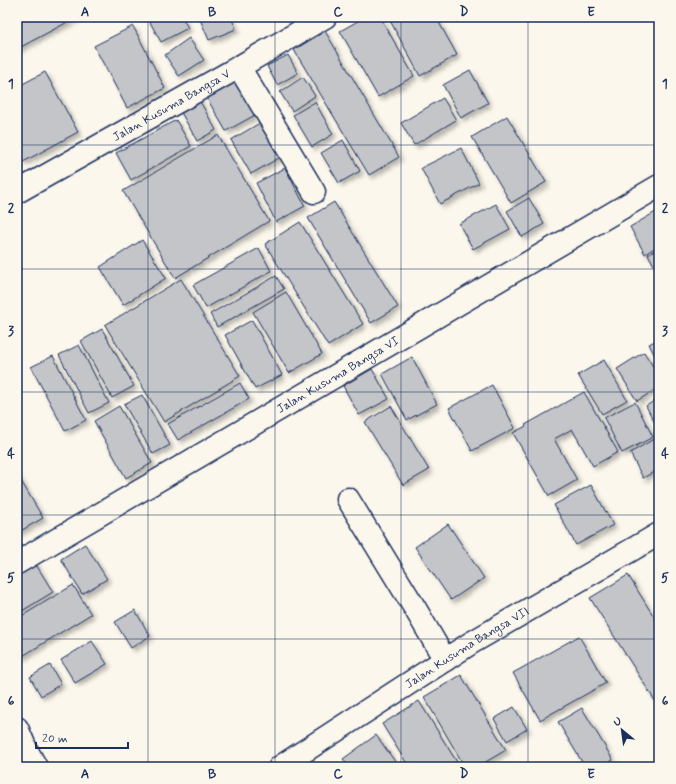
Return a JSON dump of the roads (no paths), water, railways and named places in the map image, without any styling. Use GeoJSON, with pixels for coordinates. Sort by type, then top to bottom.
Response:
{"type":"FeatureCollection","features":[{"type":"Feature","properties":{"kind":"street","name":"Jalan Kusuma Bangsa V"},"geometry":{"type":"LineString","coordinates":[[17,192],[239,67],[324,17]]}},
{"type":"Feature","properties":{"kind":"street"},"geometry":{"type":"LineString","coordinates":[[239,67],[314,192]]}},
{"type":"Feature","properties":{"kind":"street","name":"Jalan Kusuma Bangsa VI"},"geometry":{"type":"LineString","coordinates":[[17,563],[659,186]]}},
{"type":"Feature","properties":{"kind":"street"},"geometry":{"type":"LineString","coordinates":[[348,499],[445,660]]}},
{"type":"Feature","properties":{"kind":"street","name":"Jalan Kusuma Bangsa VII"},"geometry":{"type":"LineString","coordinates":[[280,767],[471,643],[659,534]]}},
{"type":"Feature","properties":{"kind":"street"},"geometry":{"type":"LineString","coordinates":[[17,728],[36,767]]}}]}
